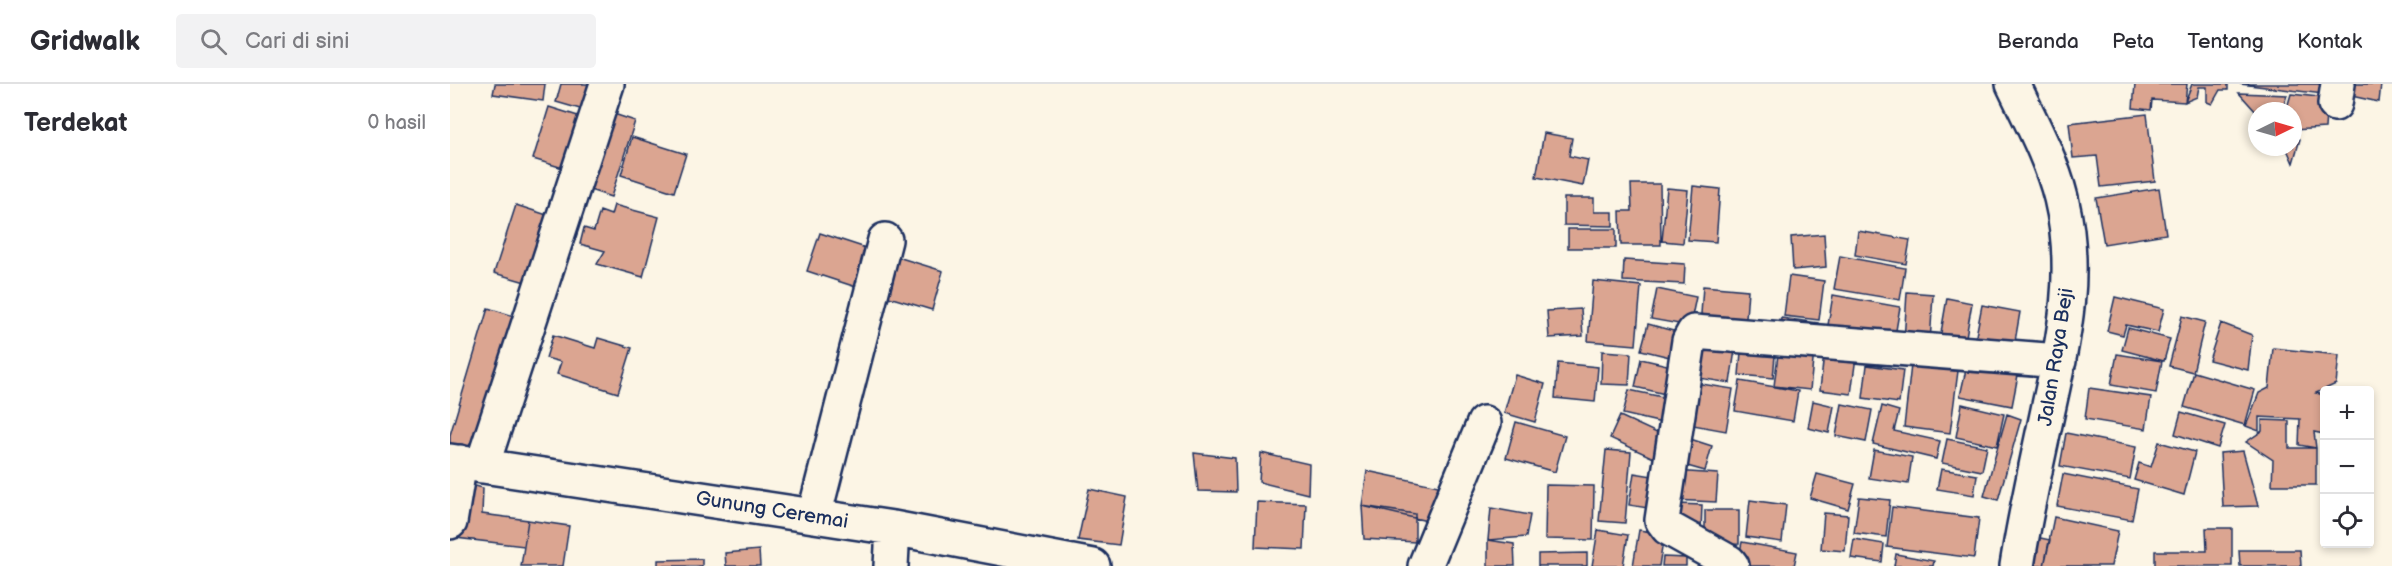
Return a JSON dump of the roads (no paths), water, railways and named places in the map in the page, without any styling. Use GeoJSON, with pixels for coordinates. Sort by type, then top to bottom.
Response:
{"type":"FeatureCollection","features":[{"type":"Feature","properties":{"kind":"street"},"geometry":{"type":"LineString","coordinates":[[450,522],[464,463],[607,84]]}},
{"type":"Feature","properties":{"kind":"street","name":"Jalan Raya Beji"},"geometry":{"type":"LineString","coordinates":[[2013,84],[2042,146],[2061,197],[2068,244],[2069,285],[2068,308],[2059,361],[2017,566]]}},
{"type":"Feature","properties":{"kind":"street"},"geometry":{"type":"LineString","coordinates":[[814,516],[885,240]]}},
{"type":"Feature","properties":{"kind":"street"},"geometry":{"type":"LineString","coordinates":[[1732,566],[1729,562],[1668,528],[1662,520],[1689,341],[1694,332],[2059,361]]}},
{"type":"Feature","properties":{"kind":"street"},"geometry":{"type":"LineString","coordinates":[[1425,566],[1484,423]]}},
{"type":"Feature","properties":{"kind":"street","name":"Gunung Ceremai"},"geometry":{"type":"LineString","coordinates":[[464,463],[893,528],[1093,566]]}},
{"type":"Feature","properties":{"kind":"street"},"geometry":{"type":"LineString","coordinates":[[891,566],[893,528]]}}]}
